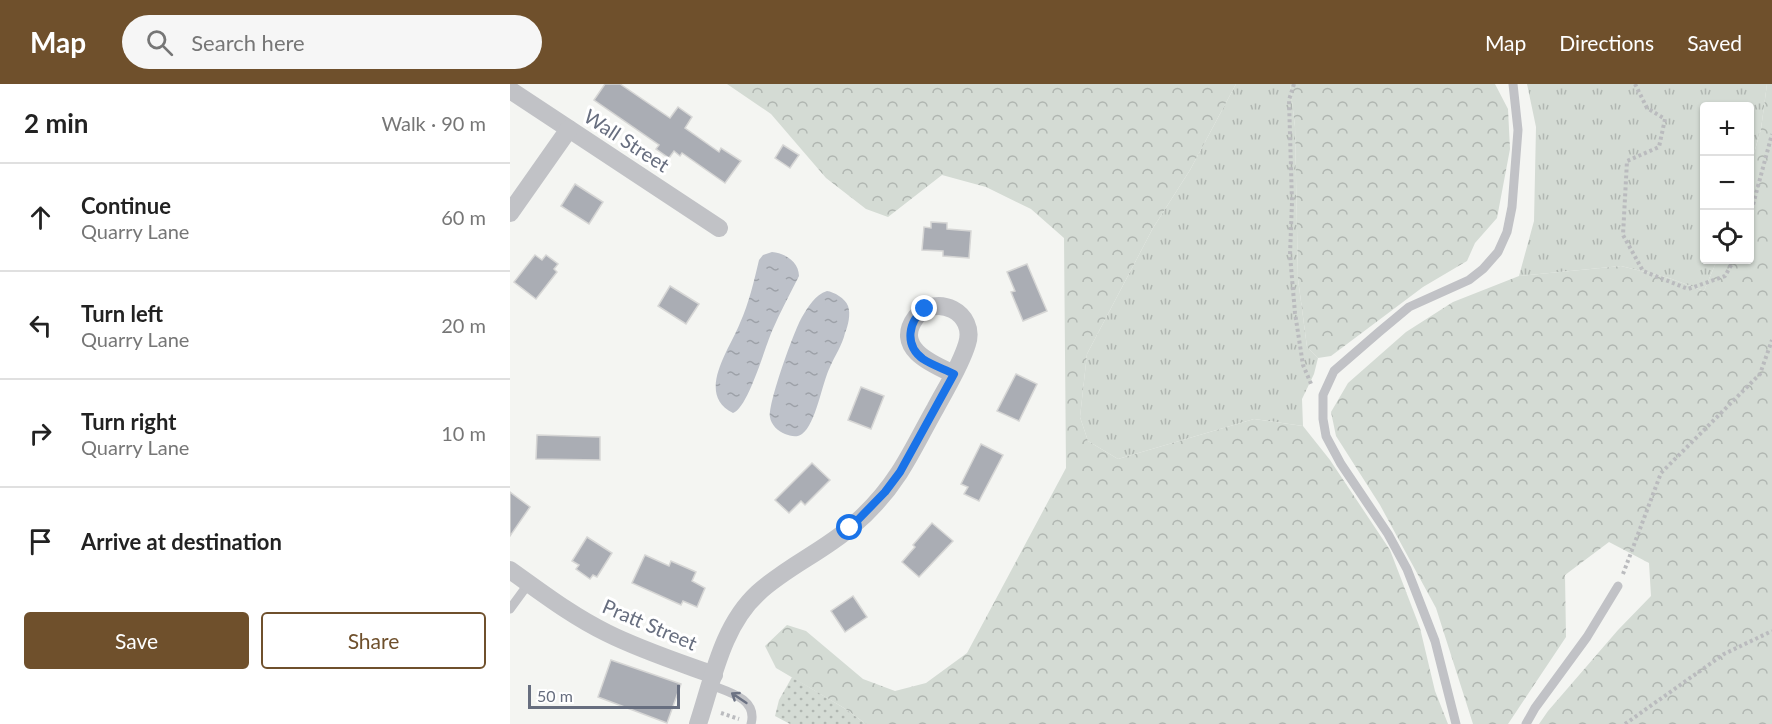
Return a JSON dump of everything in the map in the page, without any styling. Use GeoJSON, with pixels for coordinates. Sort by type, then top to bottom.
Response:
{"type":"FeatureCollection","features":[{"type":"Feature","properties":{"kind":"street","name":"Wall Street"},"geometry":{"type":"LineString","coordinates":[[510,90],[719,228]]}},
{"type":"Feature","properties":{"kind":"street"},"geometry":{"type":"LineString","coordinates":[[510,213],[569,129]]}},
{"type":"Feature","properties":{"kind":"street"},"geometry":{"type":"LineString","coordinates":[[698,724],[722,648],[742,612],[757,593],[850,528],[885,492],[900,472],[954,374]]}},
{"type":"Feature","properties":{"kind":"street","name":"Pratt Street"},"geometry":{"type":"LineString","coordinates":[[510,570],[604,632],[712,680]]}},
{"type":"Feature","properties":{"kind":"lane"},"geometry":{"type":"LineString","coordinates":[[1456,724],[1435,641],[1407,569],[1388,534],[1341,464],[1326,436],[1323,395],[1334,371],[1409,307],[1469,280],[1483,269],[1498,252],[1507,232],[1512,207],[1518,130],[1513,84]]}},
{"type":"Feature","properties":{"kind":"lane"},"geometry":{"type":"LineString","coordinates":[[510,609],[529,583]]}},
{"type":"Feature","properties":{"kind":"lane"},"geometry":{"type":"LineString","coordinates":[[1526,724],[1535,708],[1587,637],[1618,586]]}},
{"type":"Feature","properties":{"kind":"lane"},"geometry":{"type":"LineString","coordinates":[[712,680],[747,702],[753,714],[751,724]]}},
{"type":"Feature","properties":{"kind":"path"},"geometry":{"type":"LineString","coordinates":[[1294,84],[1289,100],[1292,202],[1290,255],[1295,313],[1303,365],[1312,386],[1323,395]]}},
{"type":"Feature","properties":{"kind":"path"},"geometry":{"type":"LineString","coordinates":[[1635,84],[1647,108],[1665,119],[1659,147],[1627,161],[1623,235],[1643,271],[1688,289],[1725,276],[1732,264]]}},
{"type":"Feature","properties":{"kind":"path"},"geometry":{"type":"LineString","coordinates":[[1751,210],[1772,134]]}},
{"type":"Feature","properties":{"kind":"path"},"geometry":{"type":"LineString","coordinates":[[1618,586],[1660,473],[1760,374],[1772,340]]}},
{"type":"Feature","properties":{"kind":"path"},"geometry":{"type":"LineString","coordinates":[[1625,724],[1724,654],[1772,632]]}},
{"type":"Feature","properties":{"kind":"path"},"geometry":{"type":"LineString","coordinates":[[717,711],[751,724]]}},
{"type":"Feature","properties":{"kind":"green space"},"geometry":{"type":"Polygon","coordinates":[[[727,84],[1236,84],[1190,170],[1153,228],[1087,354],[1080,417],[1088,441],[1118,459],[1254,419],[1303,426],[1330,460],[1390,550],[1420,628],[1435,691],[1448,724],[866,724],[844,708],[776,668],[765,646],[787,625],[806,631],[863,679],[895,691],[926,683],[967,653],[1066,468],[1064,238],[1031,209],[986,187],[942,175],[888,217],[866,209],[826,178],[771,114],[727,84]]]}},
{"type":"Feature","properties":{"kind":"green space"},"geometry":{"type":"Polygon","coordinates":[[[1236,84],[1290,84],[1295,127],[1298,279],[1307,347],[1318,358],[1314,374],[1302,399],[1303,426],[1254,419],[1118,459],[1088,441],[1080,417],[1087,354],[1153,228],[1190,170],[1236,84]]]}},
{"type":"Feature","properties":{"kind":"green space"},"geometry":{"type":"Polygon","coordinates":[[[1290,84],[1495,84],[1508,109],[1510,149],[1497,218],[1475,243],[1467,261],[1423,287],[1331,356],[1318,358],[1307,347],[1298,279],[1295,127],[1290,84]]]}},
{"type":"Feature","properties":{"kind":"green space"},"geometry":{"type":"Polygon","coordinates":[[[1527,84],[1767,84],[1761,129],[1754,153],[1754,102],[1700,102],[1700,264],[1715,264],[1704,291],[1669,278],[1621,266],[1519,276],[1534,221],[1536,127],[1527,84]]]}},
{"type":"Feature","properties":{"kind":"green space"},"geometry":{"type":"Polygon","coordinates":[[[1767,84],[1772,84],[1772,724],[1539,724],[1618,630],[1651,596],[1649,563],[1609,542],[1565,575],[1566,637],[1508,724],[1473,724],[1436,608],[1380,505],[1336,436],[1331,412],[1348,383],[1406,332],[1453,302],[1519,276],[1621,266],[1669,278],[1704,291],[1715,264],[1754,264],[1754,153],[1761,129],[1767,84]]]}},
{"type":"Feature","properties":{"kind":"green space"},"geometry":{"type":"Polygon","coordinates":[[[792,677],[866,724],[790,724],[775,716],[779,700],[792,677]]]}},
{"type":"Feature","properties":{"kind":"water"},"geometry":{"type":"Polygon","coordinates":[[[772,252],[790,259],[797,266],[799,276],[772,331],[750,389],[739,409],[733,413],[722,405],[717,395],[718,371],[746,308],[759,260],[763,255],[772,252]]]}},
{"type":"Feature","properties":{"kind":"water"},"geometry":{"type":"Polygon","coordinates":[[[827,291],[839,296],[847,303],[849,320],[811,422],[800,435],[789,435],[780,431],[772,423],[770,409],[773,397],[802,317],[815,298],[827,291]]]}},
{"type":"Feature","properties":{"kind":"building"},"geometry":{"type":"Polygon","coordinates":[[[605,84],[620,84],[670,118],[678,107],[692,117],[685,128],[719,152],[721,148],[741,161],[725,183],[682,153],[680,156],[674,151],[669,158],[656,149],[659,145],[594,100],[605,84]]]}},
{"type":"Feature","properties":{"kind":"building"},"geometry":{"type":"Polygon","coordinates":[[[783,145],[799,155],[790,168],[775,158],[783,145]]]}},
{"type":"Feature","properties":{"kind":"building"},"geometry":{"type":"Polygon","coordinates":[[[575,184],[603,202],[589,224],[561,206],[575,184]]]}},
{"type":"Feature","properties":{"kind":"building"},"geometry":{"type":"Polygon","coordinates":[[[931,222],[947,223],[947,229],[971,231],[969,258],[943,256],[943,251],[922,250],[924,227],[931,228],[931,222]]]}},
{"type":"Feature","properties":{"kind":"building"},"geometry":{"type":"Polygon","coordinates":[[[535,255],[542,260],[546,255],[558,264],[554,269],[557,272],[536,299],[514,282],[535,255]]]}},
{"type":"Feature","properties":{"kind":"building"},"geometry":{"type":"Polygon","coordinates":[[[1027,264],[1047,311],[1023,321],[1011,292],[1015,291],[1007,272],[1027,264]]]}},
{"type":"Feature","properties":{"kind":"building"},"geometry":{"type":"Polygon","coordinates":[[[670,286],[699,304],[686,324],[658,306],[670,286]]]}},
{"type":"Feature","properties":{"kind":"building"},"geometry":{"type":"Polygon","coordinates":[[[1016,374],[1037,384],[1019,421],[997,411],[1016,374]]]}},
{"type":"Feature","properties":{"kind":"building"},"geometry":{"type":"Polygon","coordinates":[[[861,387],[884,396],[871,429],[848,420],[861,387]]]}},
{"type":"Feature","properties":{"kind":"building"},"geometry":{"type":"Polygon","coordinates":[[[537,435],[600,437],[600,460],[536,459],[537,435]]]}},
{"type":"Feature","properties":{"kind":"building"},"geometry":{"type":"Polygon","coordinates":[[[981,444],[1003,455],[979,501],[964,494],[968,487],[961,484],[981,444]]]}},
{"type":"Feature","properties":{"kind":"building"},"geometry":{"type":"Polygon","coordinates":[[[812,463],[830,480],[805,505],[801,501],[789,513],[775,500],[812,463]]]}},
{"type":"Feature","properties":{"kind":"building"},"geometry":{"type":"Polygon","coordinates":[[[510,492],[530,507],[510,536],[510,492]]]}},
{"type":"Feature","properties":{"kind":"building"},"geometry":{"type":"Polygon","coordinates":[[[932,523],[953,541],[919,577],[902,562],[932,523]]]}},
{"type":"Feature","properties":{"kind":"building"},"geometry":{"type":"Polygon","coordinates":[[[587,537],[612,553],[597,577],[593,575],[590,579],[576,569],[579,565],[572,561],[587,537]]]}},
{"type":"Feature","properties":{"kind":"building"},"geometry":{"type":"Polygon","coordinates":[[[645,555],[669,566],[671,561],[696,572],[692,581],[705,588],[697,607],[683,601],[681,605],[632,583],[645,555]]]}},
{"type":"Feature","properties":{"kind":"building"},"geometry":{"type":"Polygon","coordinates":[[[853,596],[867,617],[845,632],[831,611],[853,596]]]}},
{"type":"Feature","properties":{"kind":"building"},"geometry":{"type":"Polygon","coordinates":[[[611,660],[681,684],[667,723],[598,697],[611,660]]]}},
{"type":"Feature","properties":{"kind":"route"},"geometry":{"type":"LineString","coordinates":[[850,528],[870,509],[900,472],[954,374],[925,360],[913,347],[910,330],[918,314],[925,309]]}}]}
